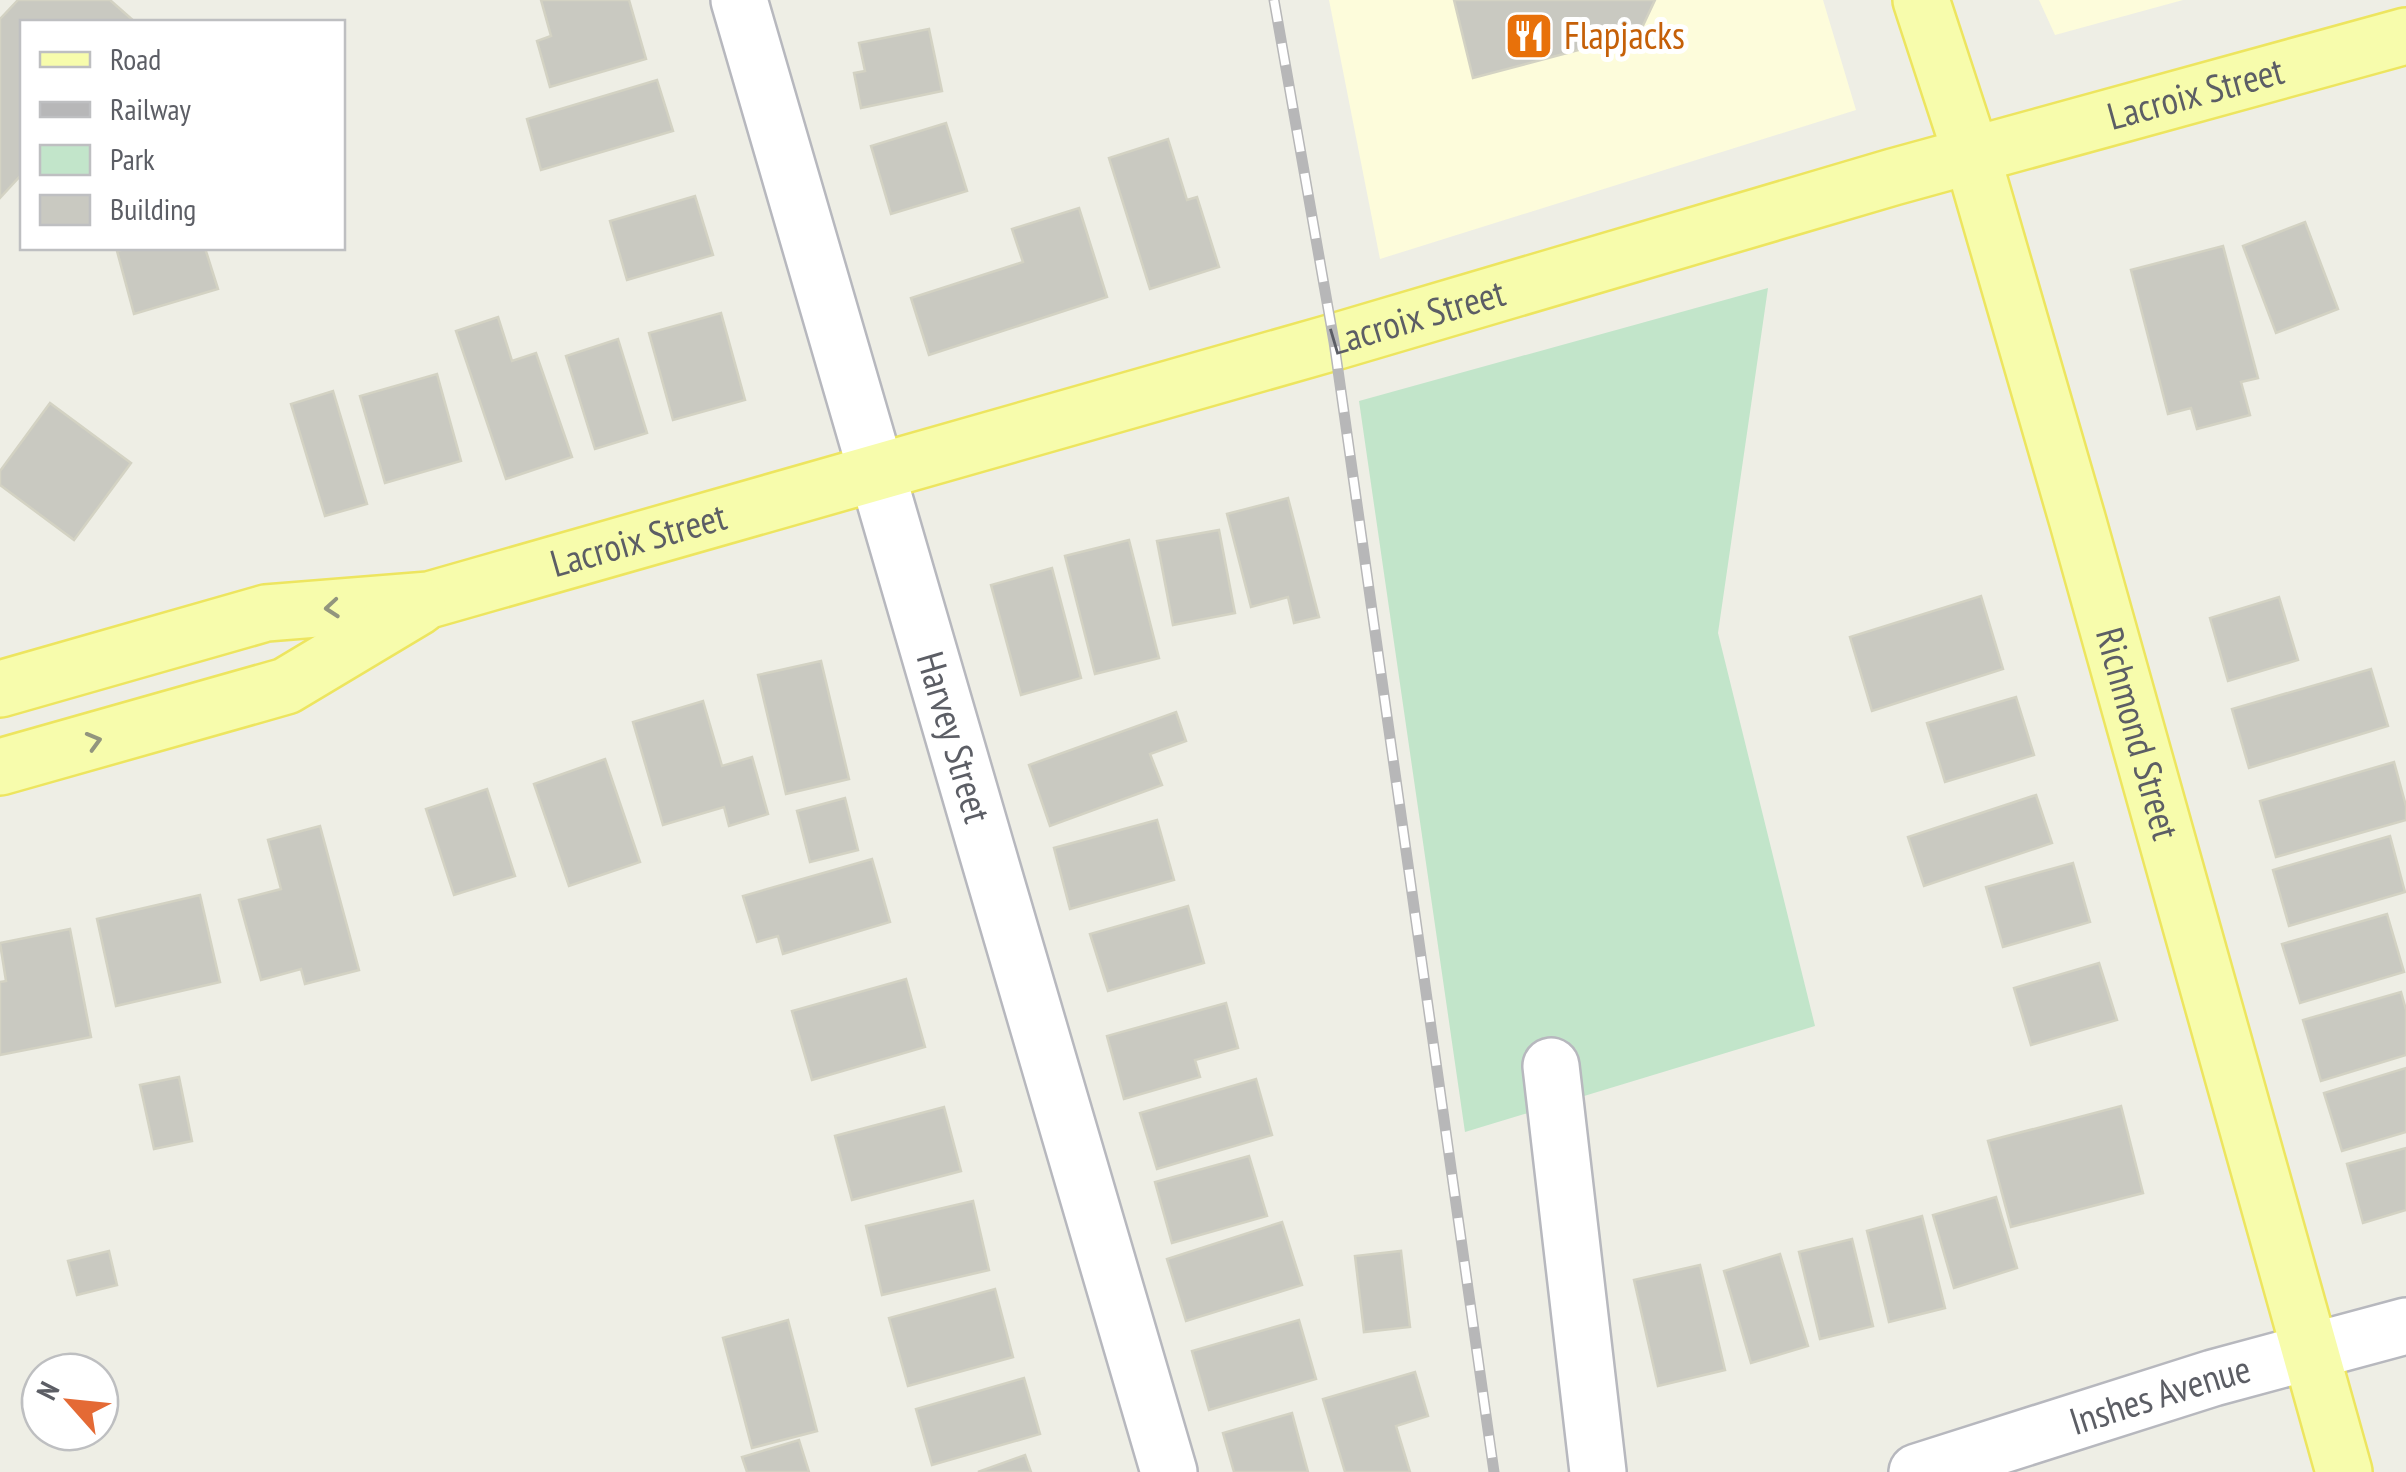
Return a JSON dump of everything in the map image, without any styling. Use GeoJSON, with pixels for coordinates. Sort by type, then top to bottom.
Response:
{"type":"FeatureCollection","features":[{"type":"Feature","properties":{"kind":"main road","name":"Richmond Street"},"geometry":{"type":"LineString","coordinates":[[1922,0],[1972,156],[2078,522],[2344,1472]]}},
{"type":"Feature","properties":{"kind":"main road","name":"Lacroix Street"},"geometry":{"type":"LineString","coordinates":[[0,689],[266,614],[429,600],[1972,156],[2406,36]]}},
{"type":"Feature","properties":{"kind":"main road","name":"Lacroix Street"},"geometry":{"type":"LineString","coordinates":[[0,767],[286,686],[429,600]]}},
{"type":"Feature","properties":{"kind":"street","name":"Harvey Street"},"geometry":{"type":"LineString","coordinates":[[739,0],[1170,1472]]}},
{"type":"Feature","properties":{"kind":"street"},"geometry":{"type":"LineString","coordinates":[[1551,1066],[1598,1472]]}},
{"type":"Feature","properties":{"kind":"street","name":"Inshes Avenue"},"geometry":{"type":"LineString","coordinates":[[1917,1472],[2213,1378],[2406,1326]]}},
{"type":"Feature","properties":{"kind":"shaded area"},"geometry":{"type":"Polygon","coordinates":[[[1329,0],[1823,0],[1856,110],[1380,259],[1329,0]]]}},
{"type":"Feature","properties":{"kind":"shaded area"},"geometry":{"type":"Polygon","coordinates":[[[2039,0],[2183,0],[2055,35],[2039,0]]]}},
{"type":"Feature","properties":{"kind":"green space"},"geometry":{"type":"Polygon","coordinates":[[[1768,288],[1718,633],[1815,1026],[1465,1132],[1359,401],[1768,288]]]}},
{"type":"Feature","properties":{"kind":"building"},"geometry":{"type":"Polygon","coordinates":[[[18,0],[110,0],[133,20],[20,20],[20,176],[0,198],[0,19],[18,0]]]}},
{"type":"Feature","properties":{"kind":"building"},"geometry":{"type":"Polygon","coordinates":[[[541,0],[629,0],[646,59],[550,87],[537,41],[551,36],[541,0]]]}},
{"type":"Feature","properties":{"kind":"building"},"geometry":{"type":"Polygon","coordinates":[[[1454,0],[1655,0],[1639,34],[1473,78],[1454,0]]]}},
{"type":"Feature","properties":{"kind":"building"},"geometry":{"type":"Polygon","coordinates":[[[929,29],[942,91],[861,108],[854,73],[865,71],[859,43],[929,29]]]}},
{"type":"Feature","properties":{"kind":"building"},"geometry":{"type":"Polygon","coordinates":[[[657,80],[673,131],[541,170],[527,119],[657,80]]]}},
{"type":"Feature","properties":{"kind":"building"},"geometry":{"type":"Polygon","coordinates":[[[946,123],[967,191],[891,214],[871,146],[946,123]]]}},
{"type":"Feature","properties":{"kind":"building"},"geometry":{"type":"Polygon","coordinates":[[[1168,139],[1187,200],[1197,197],[1219,267],[1150,289],[1109,158],[1168,139]]]}},
{"type":"Feature","properties":{"kind":"building"},"geometry":{"type":"Polygon","coordinates":[[[695,196],[713,255],[627,280],[610,221],[695,196]]]}},
{"type":"Feature","properties":{"kind":"building"},"geometry":{"type":"Polygon","coordinates":[[[1079,208],[1107,297],[929,355],[911,298],[1023,262],[1012,229],[1079,208]]]}},
{"type":"Feature","properties":{"kind":"building"},"geometry":{"type":"Polygon","coordinates":[[[2305,222],[2338,309],[2276,333],[2243,246],[2305,222]]]}},
{"type":"Feature","properties":{"kind":"building"},"geometry":{"type":"Polygon","coordinates":[[[2223,246],[2258,378],[2241,382],[2250,415],[2197,429],[2191,408],[2168,414],[2131,270],[2223,246]]]}},
{"type":"Feature","properties":{"kind":"building"},"geometry":{"type":"Polygon","coordinates":[[[206,250],[218,289],[134,314],[117,251],[206,250]]]}},
{"type":"Feature","properties":{"kind":"building"},"geometry":{"type":"Polygon","coordinates":[[[721,313],[745,400],[673,420],[649,333],[721,313]]]}},
{"type":"Feature","properties":{"kind":"building"},"geometry":{"type":"Polygon","coordinates":[[[498,317],[512,361],[536,353],[572,457],[506,479],[456,331],[498,317]]]}},
{"type":"Feature","properties":{"kind":"building"},"geometry":{"type":"Polygon","coordinates":[[[618,339],[647,433],[595,449],[566,356],[618,339]]]}},
{"type":"Feature","properties":{"kind":"building"},"geometry":{"type":"Polygon","coordinates":[[[437,374],[461,461],[385,483],[360,396],[437,374]]]}},
{"type":"Feature","properties":{"kind":"building"},"geometry":{"type":"Polygon","coordinates":[[[333,391],[367,504],[325,516],[291,404],[333,391]]]}},
{"type":"Feature","properties":{"kind":"building"},"geometry":{"type":"Polygon","coordinates":[[[50,403],[131,463],[74,540],[0,485],[0,471],[50,403]]]}},
{"type":"Feature","properties":{"kind":"building"},"geometry":{"type":"Polygon","coordinates":[[[1288,498],[1319,617],[1294,623],[1288,597],[1251,607],[1227,514],[1288,498]]]}},
{"type":"Feature","properties":{"kind":"building"},"geometry":{"type":"Polygon","coordinates":[[[1219,530],[1235,613],[1173,625],[1157,541],[1219,530]]]}},
{"type":"Feature","properties":{"kind":"building"},"geometry":{"type":"Polygon","coordinates":[[[1129,540],[1159,658],[1095,674],[1065,556],[1129,540]]]}},
{"type":"Feature","properties":{"kind":"building"},"geometry":{"type":"Polygon","coordinates":[[[1052,568],[1081,678],[1021,695],[991,585],[1052,568]]]}},
{"type":"Feature","properties":{"kind":"building"},"geometry":{"type":"Polygon","coordinates":[[[1981,596],[2003,669],[1872,711],[1850,637],[1981,596]]]}},
{"type":"Feature","properties":{"kind":"building"},"geometry":{"type":"Polygon","coordinates":[[[2279,597],[2298,660],[2228,681],[2210,618],[2279,597]]]}},
{"type":"Feature","properties":{"kind":"building"},"geometry":{"type":"Polygon","coordinates":[[[821,661],[849,779],[786,794],[758,675],[821,661]]]}},
{"type":"Feature","properties":{"kind":"building"},"geometry":{"type":"Polygon","coordinates":[[[2371,669],[2388,726],[2249,768],[2232,709],[2371,669]]]}},
{"type":"Feature","properties":{"kind":"building"},"geometry":{"type":"Polygon","coordinates":[[[2016,697],[2034,755],[1945,782],[1927,723],[2016,697]]]}},
{"type":"Feature","properties":{"kind":"building"},"geometry":{"type":"Polygon","coordinates":[[[703,701],[722,766],[752,757],[768,814],[729,826],[724,807],[663,825],[633,722],[703,701]]]}},
{"type":"Feature","properties":{"kind":"building"},"geometry":{"type":"Polygon","coordinates":[[[1176,712],[1186,741],[1150,754],[1162,785],[1050,826],[1029,765],[1176,712]]]}},
{"type":"Feature","properties":{"kind":"building"},"geometry":{"type":"Polygon","coordinates":[[[605,759],[640,862],[569,886],[534,784],[605,759]]]}},
{"type":"Feature","properties":{"kind":"building"},"geometry":{"type":"Polygon","coordinates":[[[2394,762],[2406,820],[2276,857],[2260,801],[2394,762]]]}},
{"type":"Feature","properties":{"kind":"building"},"geometry":{"type":"Polygon","coordinates":[[[487,789],[515,876],[454,895],[426,809],[487,789]]]}},
{"type":"Feature","properties":{"kind":"building"},"geometry":{"type":"Polygon","coordinates":[[[2036,795],[2052,843],[1924,886],[1908,837],[2036,795]]]}},
{"type":"Feature","properties":{"kind":"building"},"geometry":{"type":"Polygon","coordinates":[[[845,798],[858,850],[810,862],[797,811],[845,798]]]}},
{"type":"Feature","properties":{"kind":"building"},"geometry":{"type":"Polygon","coordinates":[[[1157,820],[1174,880],[1070,909],[1054,848],[1157,820]]]}},
{"type":"Feature","properties":{"kind":"building"},"geometry":{"type":"Polygon","coordinates":[[[320,826],[359,970],[305,984],[301,969],[261,980],[239,900],[281,889],[268,840],[320,826]]]}},
{"type":"Feature","properties":{"kind":"building"},"geometry":{"type":"Polygon","coordinates":[[[2390,836],[2405,892],[2289,926],[2273,870],[2390,836]]]}},
{"type":"Feature","properties":{"kind":"building"},"geometry":{"type":"Polygon","coordinates":[[[872,859],[890,922],[783,954],[778,936],[757,942],[743,896],[872,859]]]}},
{"type":"Feature","properties":{"kind":"building"},"geometry":{"type":"Polygon","coordinates":[[[2073,863],[2090,922],[2003,947],[1986,887],[2073,863]]]}},
{"type":"Feature","properties":{"kind":"building"},"geometry":{"type":"Polygon","coordinates":[[[200,895],[220,982],[116,1006],[97,919],[200,895]]]}},
{"type":"Feature","properties":{"kind":"building"},"geometry":{"type":"Polygon","coordinates":[[[1188,906],[1204,963],[1108,991],[1090,934],[1188,906]]]}},
{"type":"Feature","properties":{"kind":"building"},"geometry":{"type":"Polygon","coordinates":[[[2387,914],[2404,972],[2300,1003],[2282,944],[2387,914]]]}},
{"type":"Feature","properties":{"kind":"building"},"geometry":{"type":"Polygon","coordinates":[[[70,929],[91,1037],[0,1055],[0,982],[6,981],[0,943],[70,929]]]}},
{"type":"Feature","properties":{"kind":"building"},"geometry":{"type":"Polygon","coordinates":[[[2099,963],[2117,1020],[2031,1045],[2014,988],[2099,963]]]}},
{"type":"Feature","properties":{"kind":"building"},"geometry":{"type":"Polygon","coordinates":[[[906,979],[925,1047],[812,1080],[792,1011],[906,979]]]}},
{"type":"Feature","properties":{"kind":"building"},"geometry":{"type":"Polygon","coordinates":[[[2401,992],[2406,1010],[2406,1055],[2321,1081],[2303,1020],[2401,992]]]}},
{"type":"Feature","properties":{"kind":"building"},"geometry":{"type":"Polygon","coordinates":[[[1226,1003],[1238,1048],[1195,1060],[1200,1077],[1124,1099],[1107,1036],[1226,1003]]]}},
{"type":"Feature","properties":{"kind":"building"},"geometry":{"type":"Polygon","coordinates":[[[2406,1068],[2406,1132],[2342,1151],[2324,1093],[2406,1068]]]}},
{"type":"Feature","properties":{"kind":"building"},"geometry":{"type":"Polygon","coordinates":[[[179,1077],[192,1141],[154,1149],[140,1085],[179,1077]]]}},
{"type":"Feature","properties":{"kind":"building"},"geometry":{"type":"Polygon","coordinates":[[[1256,1079],[1272,1135],[1157,1169],[1140,1113],[1256,1079]]]}},
{"type":"Feature","properties":{"kind":"building"},"geometry":{"type":"Polygon","coordinates":[[[2121,1106],[2143,1193],[2011,1227],[1988,1141],[2121,1106]]]}},
{"type":"Feature","properties":{"kind":"building"},"geometry":{"type":"Polygon","coordinates":[[[944,1107],[961,1171],[852,1200],[835,1136],[944,1107]]]}},
{"type":"Feature","properties":{"kind":"building"},"geometry":{"type":"Polygon","coordinates":[[[2406,1148],[2406,1210],[2363,1223],[2347,1164],[2406,1148]]]}},
{"type":"Feature","properties":{"kind":"building"},"geometry":{"type":"Polygon","coordinates":[[[1249,1156],[1267,1216],[1172,1243],[1155,1182],[1249,1156]]]}},
{"type":"Feature","properties":{"kind":"building"},"geometry":{"type":"Polygon","coordinates":[[[1996,1197],[2017,1268],[1954,1288],[1933,1215],[1996,1197]]]}},
{"type":"Feature","properties":{"kind":"building"},"geometry":{"type":"Polygon","coordinates":[[[973,1201],[989,1270],[882,1295],[866,1226],[973,1201]]]}},
{"type":"Feature","properties":{"kind":"building"},"geometry":{"type":"Polygon","coordinates":[[[1922,1216],[1945,1308],[1889,1322],[1867,1231],[1922,1216]]]}},
{"type":"Feature","properties":{"kind":"building"},"geometry":{"type":"Polygon","coordinates":[[[1282,1222],[1302,1285],[1186,1321],[1167,1259],[1282,1222]]]}},
{"type":"Feature","properties":{"kind":"building"},"geometry":{"type":"Polygon","coordinates":[[[1852,1239],[1873,1326],[1820,1339],[1799,1252],[1852,1239]]]}},
{"type":"Feature","properties":{"kind":"building"},"geometry":{"type":"Polygon","coordinates":[[[109,1251],[117,1285],[77,1295],[68,1261],[109,1251]]]}},
{"type":"Feature","properties":{"kind":"building"},"geometry":{"type":"Polygon","coordinates":[[[1401,1251],[1410,1327],[1364,1332],[1355,1256],[1401,1251]]]}},
{"type":"Feature","properties":{"kind":"building"},"geometry":{"type":"Polygon","coordinates":[[[1780,1254],[1808,1346],[1751,1363],[1724,1271],[1780,1254]]]}},
{"type":"Feature","properties":{"kind":"building"},"geometry":{"type":"Polygon","coordinates":[[[1700,1265],[1725,1370],[1658,1386],[1634,1280],[1700,1265]]]}},
{"type":"Feature","properties":{"kind":"building"},"geometry":{"type":"Polygon","coordinates":[[[995,1289],[1013,1357],[908,1386],[889,1318],[995,1289]]]}},
{"type":"Feature","properties":{"kind":"building"},"geometry":{"type":"Polygon","coordinates":[[[788,1320],[817,1431],[752,1448],[723,1338],[788,1320]]]}},
{"type":"Feature","properties":{"kind":"building"},"geometry":{"type":"Polygon","coordinates":[[[1299,1320],[1316,1379],[1209,1410],[1192,1351],[1299,1320]]]}},
{"type":"Feature","properties":{"kind":"building"},"geometry":{"type":"Polygon","coordinates":[[[1415,1372],[1428,1416],[1396,1426],[1410,1472],[1345,1472],[1323,1399],[1415,1372]]]}},
{"type":"Feature","properties":{"kind":"building"},"geometry":{"type":"Polygon","coordinates":[[[1024,1378],[1040,1434],[932,1465],[916,1409],[1024,1378]]]}},
{"type":"Feature","properties":{"kind":"building"},"geometry":{"type":"Polygon","coordinates":[[[1292,1413],[1308,1472],[1234,1472],[1223,1433],[1292,1413]]]}},
{"type":"Feature","properties":{"kind":"building"},"geometry":{"type":"Polygon","coordinates":[[[799,1440],[809,1472],[747,1472],[742,1457],[799,1440]]]}},
{"type":"Feature","properties":{"kind":"building"},"geometry":{"type":"Polygon","coordinates":[[[1025,1455],[1031,1472],[978,1472],[1025,1455]]]}},
{"type":"Feature","properties":{"kind":"railway"},"geometry":{"type":"LineString","coordinates":[[1274,0],[1334,342],[1494,1472]]}},
{"type":"Feature","properties":{"kind":"place","name":"Flapjacks"},"geometry":{"type":"Point","coordinates":[1529,36]}}]}
